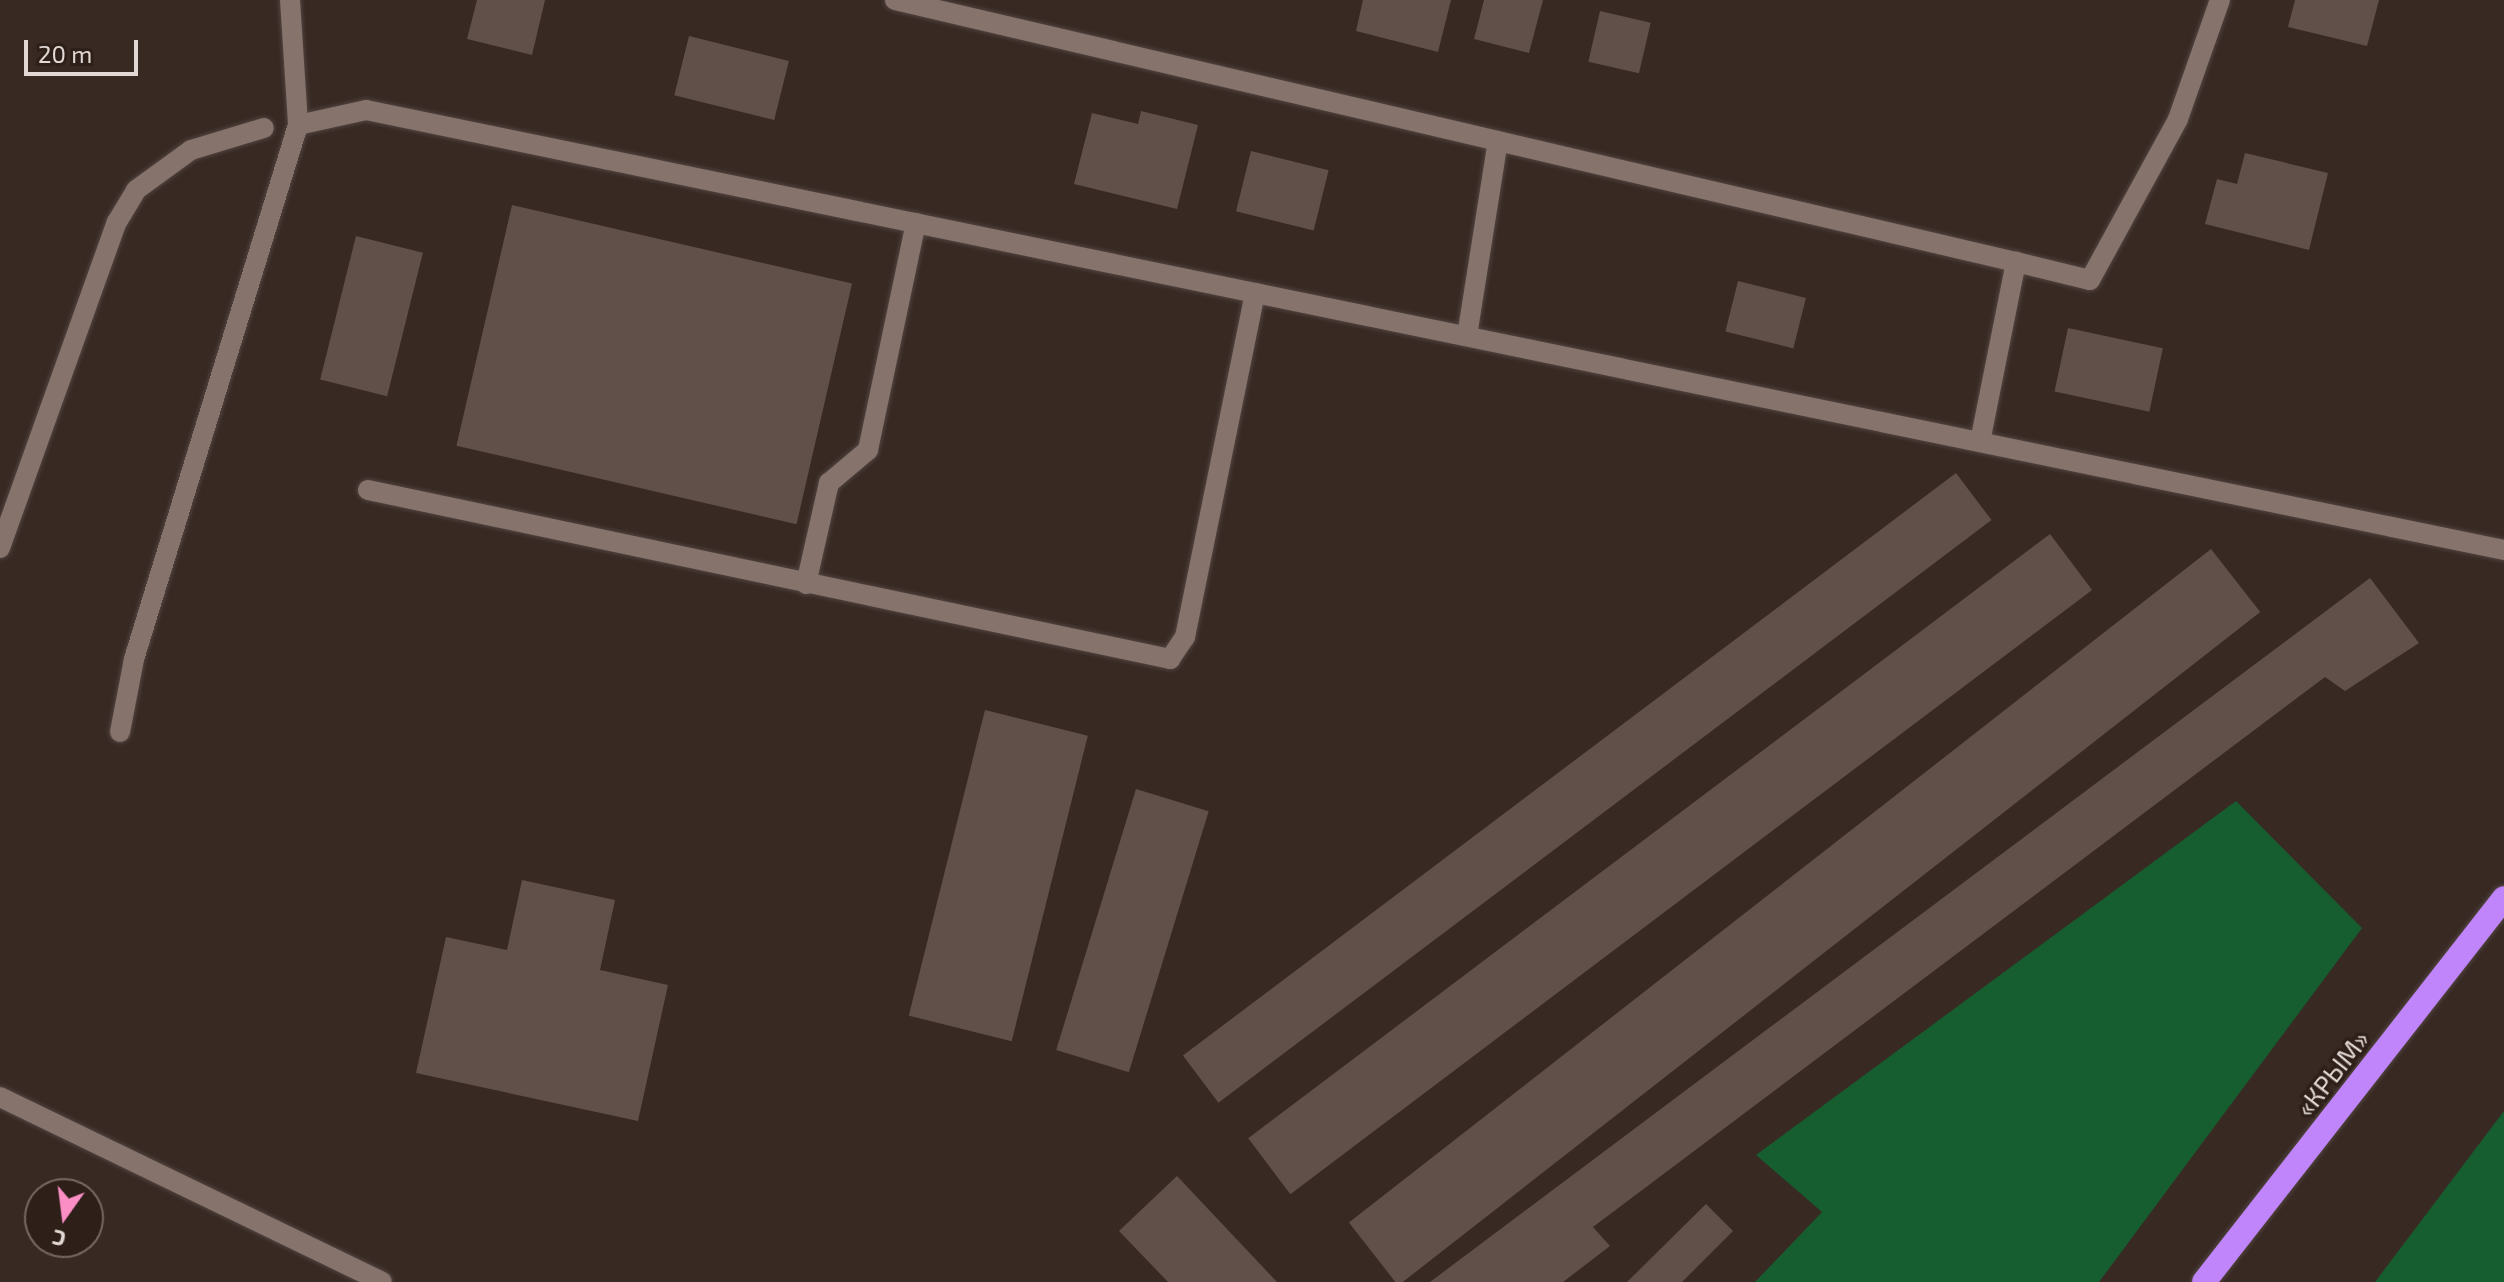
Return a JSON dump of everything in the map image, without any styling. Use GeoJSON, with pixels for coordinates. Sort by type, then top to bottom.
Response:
{"type":"FeatureCollection","features":[{"type":"Feature","properties":{"kind":"highway","name":"«КРЫМ»"},"geometry":{"type":"LineString","coordinates":[[2204,1282],[2504,898]]}},
{"type":"Feature","properties":{"kind":"street"},"geometry":{"type":"LineString","coordinates":[[120,732],[134,659],[298,125],[290,0]]}},
{"type":"Feature","properties":{"kind":"street"},"geometry":{"type":"LineString","coordinates":[[895,0],[2090,280],[2178,119],[2220,0]]}},
{"type":"Feature","properties":{"kind":"street"},"geometry":{"type":"LineString","coordinates":[[298,125],[366,110],[2504,550]]}},
{"type":"Feature","properties":{"kind":"street"},"geometry":{"type":"LineString","coordinates":[[0,548],[117,222],[136,190],[191,150],[264,128]]}},
{"type":"Feature","properties":{"kind":"street"},"geometry":{"type":"LineString","coordinates":[[1467,336],[1498,141]]}},
{"type":"Feature","properties":{"kind":"street"},"geometry":{"type":"LineString","coordinates":[[806,584],[829,483],[868,450],[916,223]]}},
{"type":"Feature","properties":{"kind":"street"},"geometry":{"type":"LineString","coordinates":[[1980,442],[2016,262]]}},
{"type":"Feature","properties":{"kind":"street"},"geometry":{"type":"LineString","coordinates":[[368,490],[1170,659],[1185,637],[1255,293]]}},
{"type":"Feature","properties":{"kind":"street"},"geometry":{"type":"LineString","coordinates":[[0,1097],[382,1282]]}},
{"type":"Feature","properties":{"kind":"green space"},"geometry":{"type":"Polygon","coordinates":[[[2236,801],[2362,928],[2099,1282],[1755,1282],[1822,1212],[1756,1155],[2236,801]]]}},
{"type":"Feature","properties":{"kind":"green space"},"geometry":{"type":"Polygon","coordinates":[[[2504,1111],[2504,1282],[2375,1282],[2504,1111]]]}},
{"type":"Feature","properties":{"kind":"building"},"geometry":{"type":"Polygon","coordinates":[[[477,0],[545,0],[532,55],[467,39],[477,0]]]}},
{"type":"Feature","properties":{"kind":"building"},"geometry":{"type":"Polygon","coordinates":[[[1363,0],[1451,0],[1438,52],[1356,31],[1363,0]]]}},
{"type":"Feature","properties":{"kind":"building"},"geometry":{"type":"Polygon","coordinates":[[[1484,0],[1543,0],[1529,53],[1474,39],[1484,0]]]}},
{"type":"Feature","properties":{"kind":"building"},"geometry":{"type":"Polygon","coordinates":[[[2295,0],[2379,0],[2367,46],[2288,27],[2295,0]]]}},
{"type":"Feature","properties":{"kind":"building"},"geometry":{"type":"Polygon","coordinates":[[[1600,11],[1651,23],[1639,73],[1588,62],[1600,11]]]}},
{"type":"Feature","properties":{"kind":"building"},"geometry":{"type":"Polygon","coordinates":[[[689,36],[789,61],[774,120],[674,95],[689,36]]]}},
{"type":"Feature","properties":{"kind":"building"},"geometry":{"type":"Polygon","coordinates":[[[1141,111],[1198,125],[1177,209],[1074,184],[1092,113],[1138,124],[1141,111]]]}},
{"type":"Feature","properties":{"kind":"building"},"geometry":{"type":"Polygon","coordinates":[[[1251,151],[1329,170],[1314,231],[1236,211],[1251,151]]]}},
{"type":"Feature","properties":{"kind":"building"},"geometry":{"type":"Polygon","coordinates":[[[2245,153],[2328,173],[2309,250],[2205,224],[2217,179],[2237,184],[2245,153]]]}},
{"type":"Feature","properties":{"kind":"building"},"geometry":{"type":"Polygon","coordinates":[[[512,205],[852,284],[796,524],[456,446],[512,205]]]}},
{"type":"Feature","properties":{"kind":"building"},"geometry":{"type":"Polygon","coordinates":[[[356,236],[423,253],[387,396],[320,380],[356,236]]]}},
{"type":"Feature","properties":{"kind":"building"},"geometry":{"type":"Polygon","coordinates":[[[1738,281],[1806,298],[1793,348],[1725,331],[1738,281]]]}},
{"type":"Feature","properties":{"kind":"building"},"geometry":{"type":"Polygon","coordinates":[[[2068,328],[2163,348],[2149,412],[2054,392],[2068,328]]]}},
{"type":"Feature","properties":{"kind":"building"},"geometry":{"type":"Polygon","coordinates":[[[1956,473],[1992,520],[1218,1103],[1183,1056],[1956,473]]]}},
{"type":"Feature","properties":{"kind":"building"},"geometry":{"type":"Polygon","coordinates":[[[2050,534],[2092,590],[1290,1194],[1248,1138],[2050,534]]]}},
{"type":"Feature","properties":{"kind":"building"},"geometry":{"type":"Polygon","coordinates":[[[2211,549],[2260,612],[1403,1282],[1395,1282],[1349,1223],[2211,549]]]}},
{"type":"Feature","properties":{"kind":"building"},"geometry":{"type":"Polygon","coordinates":[[[2370,578],[2419,643],[2345,691],[2325,677],[1593,1227],[1610,1246],[1563,1282],[1430,1282],[2370,578]]]}},
{"type":"Feature","properties":{"kind":"building"},"geometry":{"type":"Polygon","coordinates":[[[985,710],[1088,736],[1012,1041],[909,1016],[985,710]]]}},
{"type":"Feature","properties":{"kind":"building"},"geometry":{"type":"Polygon","coordinates":[[[1136,789],[1209,811],[1129,1072],[1056,1050],[1136,789]]]}},
{"type":"Feature","properties":{"kind":"building"},"geometry":{"type":"Polygon","coordinates":[[[522,880],[615,900],[600,970],[668,985],[638,1121],[416,1073],[446,937],[507,950],[522,880]]]}},
{"type":"Feature","properties":{"kind":"building"},"geometry":{"type":"Polygon","coordinates":[[[1177,1176],[1277,1282],[1168,1282],[1119,1231],[1177,1176]]]}},
{"type":"Feature","properties":{"kind":"building"},"geometry":{"type":"Polygon","coordinates":[[[1706,1204],[1733,1231],[1682,1282],[1627,1282],[1706,1204]]]}}]}
